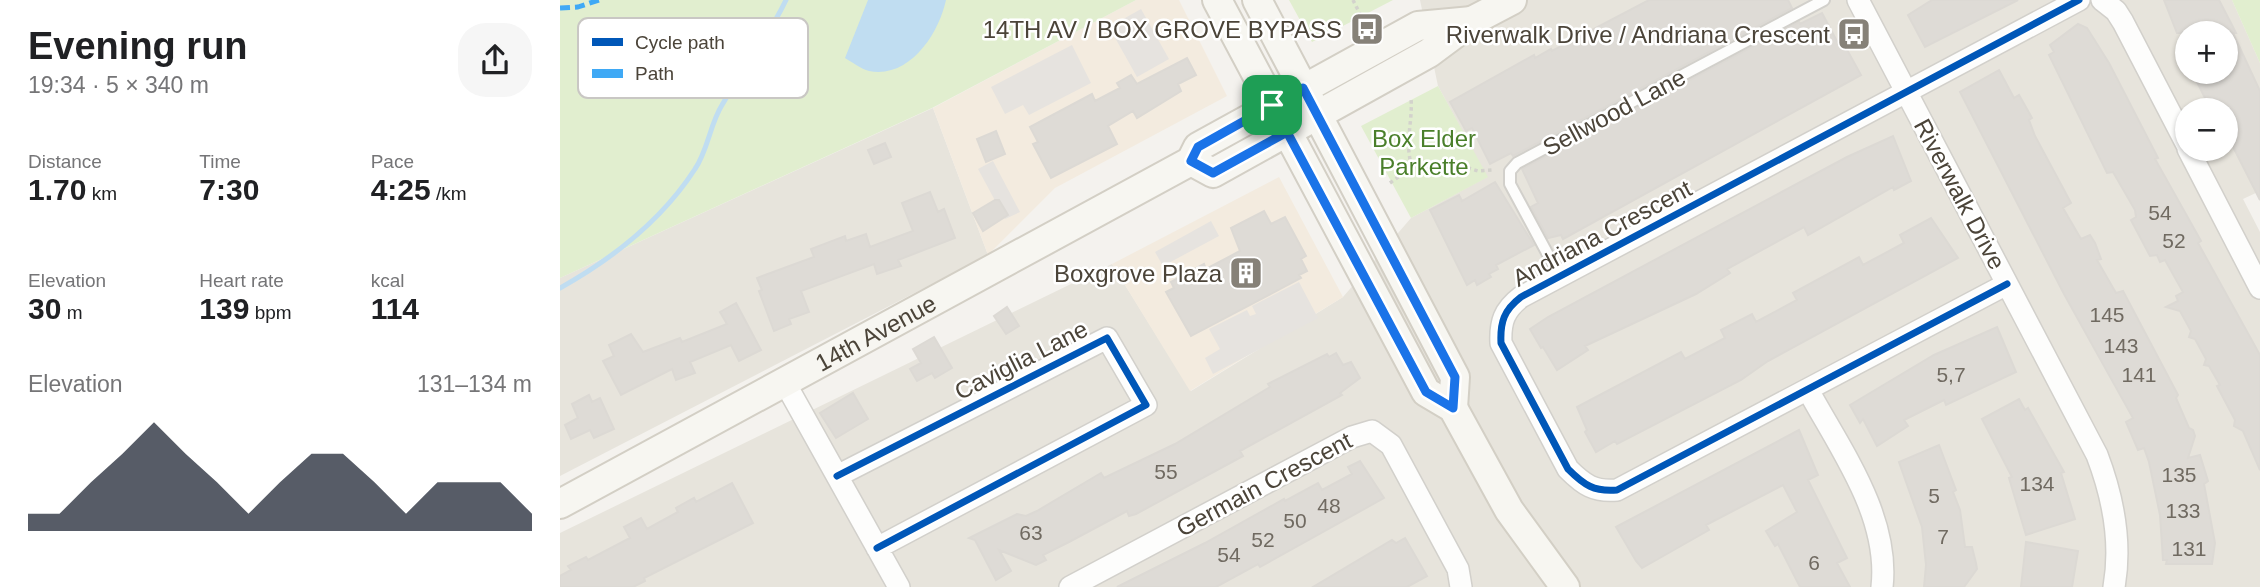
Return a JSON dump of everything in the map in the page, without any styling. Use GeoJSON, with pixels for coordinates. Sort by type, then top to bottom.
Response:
{"type":"FeatureCollection","features":[{"type":"Feature","properties":{"kind":"main road"},"geometry":{"type":"LineString","coordinates":[[1217,0],[1426,392],[1453,408],[1509,510],[1565,587]]}},
{"type":"Feature","properties":{"kind":"main road"},"geometry":{"type":"LineString","coordinates":[[1257,0],[1455,377],[1453,408]]}},
{"type":"Feature","properties":{"kind":"main road","name":"14th Avenue"},"geometry":{"type":"LineString","coordinates":[[1191,161],[1213,173],[1429,53],[1472,22],[1512,0]]}},
{"type":"Feature","properties":{"kind":"main road","name":"14th Avenue"},"geometry":{"type":"LineString","coordinates":[[560,504],[1191,161],[1198,147],[1418,26],[1472,22]]}},
{"type":"Feature","properties":{"kind":"street","name":"Riverwalk Drive"},"geometry":{"type":"LineString","coordinates":[[1858,0],[2088,434],[2104,471],[2116,524],[2114,587]]}},
{"type":"Feature","properties":{"kind":"street","name":"Andriana Crescent"},"geometry":{"type":"LineString","coordinates":[[2007,284],[1617,490],[1599,491],[1583,484],[1568,469],[1501,343],[1500,324],[1509,307],[1560,277],[2079,0]]}},
{"type":"Feature","properties":{"kind":"street"},"geometry":{"type":"LineString","coordinates":[[2102,0],[2109,4],[2123,22],[2175,123]]}},
{"type":"Feature","properties":{"kind":"street"},"geometry":{"type":"LineString","coordinates":[[2195,161],[2260,288]]}},
{"type":"Feature","properties":{"kind":"street","name":"Caviglia Lane"},"geometry":{"type":"LineString","coordinates":[[837,475],[1107,338],[1146,405],[877,548]]}},
{"type":"Feature","properties":{"kind":"street"},"geometry":{"type":"LineString","coordinates":[[784,381],[899,587]]}},
{"type":"Feature","properties":{"kind":"street"},"geometry":{"type":"LineString","coordinates":[[1808,390],[1870,508],[1881,548],[1882,587]]}},
{"type":"Feature","properties":{"kind":"street","name":"Germain Crescent"},"geometry":{"type":"LineString","coordinates":[[1070,587],[1352,437],[1372,431],[1391,445],[1458,569],[1461,587]]}},
{"type":"Feature","properties":{"kind":"lane","name":"Sellwood Lane"},"geometry":{"type":"LineString","coordinates":[[1560,277],[1510,184],[1510,171],[1517,163],[1824,0]]}},
{"type":"Feature","properties":{"kind":"path"},"geometry":{"type":"LineString","coordinates":[[1353,0],[1362,18]]}},
{"type":"Feature","properties":{"kind":"path"},"geometry":{"type":"LineString","coordinates":[[1411,98],[1412,117],[1406,141],[1412,167]]}},
{"type":"Feature","properties":{"kind":"path"},"geometry":{"type":"LineString","coordinates":[[1390,183],[1412,167],[1459,165],[1478,171],[1492,170]]}},
{"type":"Feature","properties":{"kind":"shaded area"},"geometry":{"type":"Polygon","coordinates":[[[1136,0],[1179,0],[1227,96],[1055,188],[988,255],[933,108],[1136,0]]]}},
{"type":"Feature","properties":{"kind":"shaded area"},"geometry":{"type":"Polygon","coordinates":[[[1420,0],[2232,0],[2260,63],[2260,191],[2243,199],[2260,232],[2260,587],[560,587],[560,533],[1112,264],[1191,391],[1343,297],[1411,218],[1487,177],[1438,86],[1420,0]]]}},
{"type":"Feature","properties":{"kind":"shaded area"},"geometry":{"type":"Polygon","coordinates":[[[1141,9],[1169,59],[1137,77],[1109,27],[1141,9]]]}},
{"type":"Feature","properties":{"kind":"shaded area"},"geometry":{"type":"Polygon","coordinates":[[[1072,45],[1091,83],[1029,115],[1023,105],[1005,114],[991,87],[1072,45]]]}},
{"type":"Feature","properties":{"kind":"shaded area"},"geometry":{"type":"Polygon","coordinates":[[[933,108],[988,255],[560,476],[560,278],[933,108]]]}},
{"type":"Feature","properties":{"kind":"shaded area"},"geometry":{"type":"Polygon","coordinates":[[[993,161],[1020,212],[1005,219],[978,169],[993,161]]]}},
{"type":"Feature","properties":{"kind":"shaded area"},"geometry":{"type":"Polygon","coordinates":[[[1279,177],[1343,297],[1190,391],[1112,264],[1279,177]]]}},
{"type":"Feature","properties":{"kind":"shaded area"},"geometry":{"type":"Polygon","coordinates":[[[1211,221],[1219,236],[1163,266],[1155,252],[1211,221]]]}},
{"type":"Feature","properties":{"kind":"shaded area"},"geometry":{"type":"Polygon","coordinates":[[[1299,282],[1318,318],[1213,374],[1205,358],[1220,349],[1209,329],[1247,310],[1250,316],[1256,314],[1252,306],[1299,282]]]}},
{"type":"Feature","properties":{"kind":"green space"},"geometry":{"type":"Polygon","coordinates":[[[560,0],[1136,0],[932,108],[560,278],[560,0]]]}},
{"type":"Feature","properties":{"kind":"green space"},"geometry":{"type":"Polygon","coordinates":[[[1289,0],[1393,0],[1312,42],[1289,0]]]}},
{"type":"Feature","properties":{"kind":"green space"},"geometry":{"type":"Polygon","coordinates":[[[2232,0],[2260,0],[2260,63],[2232,0]]]}},
{"type":"Feature","properties":{"kind":"green space","name":"Box Elder Parkette"},"geometry":{"type":"Polygon","coordinates":[[[1438,86],[1488,177],[1411,218],[1361,126],[1438,86]]]}},
{"type":"Feature","properties":{"kind":"water"},"geometry":{"type":"Polygon","coordinates":[[[868,0],[946,0],[937,26],[920,51],[910,61],[884,72],[866,70],[845,58],[868,0]]]}},
{"type":"Feature","properties":{"kind":"building"},"geometry":{"type":"Polygon","coordinates":[[[1649,0],[1788,0],[1792,8],[1513,156],[1511,153],[1490,164],[1472,128],[1466,131],[1450,102],[1534,55],[1535,58],[1551,49],[1552,51],[1649,0]]]}},
{"type":"Feature","properties":{"kind":"building"},"geometry":{"type":"Polygon","coordinates":[[[1932,0],[2018,0],[1925,47],[1908,15],[1932,0]]]}},
{"type":"Feature","properties":{"kind":"building"},"geometry":{"type":"Polygon","coordinates":[[[2164,0],[2219,0],[2230,21],[2175,21],[2175,28],[2164,0]]]}},
{"type":"Feature","properties":{"kind":"building"},"geometry":{"type":"Polygon","coordinates":[[[1822,13],[1840,47],[1846,48],[1861,75],[1563,239],[1561,235],[1548,238],[1531,207],[1538,203],[1522,169],[1799,22],[1800,24],[1822,13]]]}},
{"type":"Feature","properties":{"kind":"building"},"geometry":{"type":"Polygon","coordinates":[[[2078,24],[2087,28],[2109,63],[2158,158],[2155,159],[2201,241],[2198,243],[2260,355],[2260,470],[2243,431],[2234,426],[2235,420],[2217,386],[2220,385],[2209,366],[2204,365],[2206,359],[2195,339],[2189,337],[2191,331],[2180,311],[2166,307],[2178,301],[2176,296],[2183,292],[2165,260],[2160,262],[2157,255],[2150,256],[2131,220],[2136,217],[2135,210],[2113,172],[2107,173],[2049,55],[2054,52],[2050,45],[2078,24]]]}},
{"type":"Feature","properties":{"kind":"building"},"geometry":{"type":"Polygon","coordinates":[[[2238,44],[2260,91],[2260,200],[2238,157],[2238,98],[2205,98],[2198,84],[2238,84],[2238,44]]]}},
{"type":"Feature","properties":{"kind":"building"},"geometry":{"type":"Polygon","coordinates":[[[1187,58],[1196,75],[1178,84],[1181,91],[1137,118],[1133,111],[1108,126],[1117,144],[1051,178],[1033,144],[1038,142],[1030,127],[1092,94],[1095,101],[1120,88],[1117,83],[1131,75],[1137,84],[1187,58]]]}},
{"type":"Feature","properties":{"kind":"building"},"geometry":{"type":"Polygon","coordinates":[[[1999,70],[2014,98],[2019,95],[2032,118],[2029,120],[2035,136],[2071,203],[2063,208],[2081,239],[2090,235],[2095,243],[2101,259],[2097,260],[2116,293],[2123,291],[2178,395],[2176,398],[2195,436],[2188,458],[2200,455],[2208,481],[2204,484],[2215,543],[2212,564],[2166,564],[2167,560],[2163,560],[2160,515],[2149,462],[2144,448],[2138,450],[2126,422],[2133,418],[2064,294],[1960,92],[1999,70]]]}},
{"type":"Feature","properties":{"kind":"building"},"geometry":{"type":"Polygon","coordinates":[[[996,131],[1005,154],[986,162],[977,139],[996,131]]]}},
{"type":"Feature","properties":{"kind":"building"},"geometry":{"type":"Polygon","coordinates":[[[1893,136],[1911,181],[1894,190],[1893,187],[1808,235],[1804,227],[1727,269],[1730,273],[1696,294],[1585,346],[1588,350],[1557,370],[1530,329],[1847,157],[1893,136]]]}},
{"type":"Feature","properties":{"kind":"building"},"geometry":{"type":"Polygon","coordinates":[[[885,143],[891,157],[874,164],[868,150],[885,143]]]}},
{"type":"Feature","properties":{"kind":"building"},"geometry":{"type":"Polygon","coordinates":[[[1495,182],[1534,245],[1496,265],[1498,269],[1489,274],[1491,277],[1477,285],[1475,280],[1467,285],[1430,210],[1459,195],[1462,201],[1495,182]]]}},
{"type":"Feature","properties":{"kind":"building"},"geometry":{"type":"Polygon","coordinates":[[[930,192],[938,212],[944,209],[955,238],[898,260],[901,266],[877,274],[874,264],[801,291],[809,312],[789,319],[791,324],[774,331],[757,278],[814,257],[811,249],[845,236],[846,241],[866,234],[870,247],[913,231],[902,203],[930,192]]]}},
{"type":"Feature","properties":{"kind":"building"},"geometry":{"type":"Polygon","coordinates":[[[999,200],[1008,215],[983,231],[973,213],[999,200]]]}},
{"type":"Feature","properties":{"kind":"building","name":"Boxgrove Plaza"},"geometry":{"type":"Polygon","coordinates":[[[1264,211],[1271,224],[1285,217],[1306,256],[1301,259],[1307,271],[1299,275],[1301,278],[1191,336],[1166,292],[1174,288],[1171,282],[1204,264],[1206,269],[1240,251],[1231,228],[1264,211]]]}},
{"type":"Feature","properties":{"kind":"building"},"geometry":{"type":"Polygon","coordinates":[[[1931,218],[1958,258],[1768,361],[1741,380],[1617,444],[1615,441],[1596,452],[1585,432],[1587,430],[1577,407],[1681,352],[1685,359],[1725,338],[1721,330],[1752,314],[1756,322],[1797,300],[1793,293],[1859,257],[1863,265],[1904,243],[1900,235],[1931,218]]]}},
{"type":"Feature","properties":{"kind":"building"},"geometry":{"type":"Polygon","coordinates":[[[736,303],[761,350],[739,361],[731,345],[690,362],[695,373],[676,380],[672,369],[621,395],[603,361],[614,356],[609,345],[631,334],[643,352],[680,338],[682,342],[727,324],[720,312],[736,303]]]}},
{"type":"Feature","properties":{"kind":"building"},"geometry":{"type":"Polygon","coordinates":[[[1007,307],[1019,326],[1006,334],[994,316],[1007,307]]]}},
{"type":"Feature","properties":{"kind":"building"},"geometry":{"type":"Polygon","coordinates":[[[1997,327],[2016,372],[1946,405],[1944,400],[1904,420],[1908,426],[1877,446],[1863,419],[1860,423],[1850,405],[1934,355],[1997,327]]]}},
{"type":"Feature","properties":{"kind":"building"},"geometry":{"type":"Polygon","coordinates":[[[934,337],[952,368],[935,378],[932,373],[917,381],[910,369],[921,363],[913,349],[934,337]]]}},
{"type":"Feature","properties":{"kind":"building"},"geometry":{"type":"Polygon","coordinates":[[[1336,353],[1343,365],[1351,362],[1360,378],[1340,393],[1342,395],[1240,451],[1243,456],[1136,514],[1129,516],[1127,511],[1043,555],[1046,560],[1036,565],[999,550],[1011,571],[996,580],[975,540],[969,538],[1017,514],[1026,516],[1037,511],[1101,473],[1104,478],[1175,444],[1270,387],[1268,384],[1327,354],[1329,357],[1336,353]]]}},
{"type":"Feature","properties":{"kind":"building"},"geometry":{"type":"Polygon","coordinates":[[[853,393],[868,419],[836,438],[820,413],[853,393]]]}},
{"type":"Feature","properties":{"kind":"building"},"geometry":{"type":"Polygon","coordinates":[[[589,395],[592,402],[600,398],[614,429],[594,438],[590,430],[571,439],[565,425],[578,418],[572,404],[589,395]]]}},
{"type":"Feature","properties":{"kind":"building"},"geometry":{"type":"Polygon","coordinates":[[[2019,399],[2025,410],[2028,408],[2064,472],[2061,473],[2075,519],[2026,535],[2009,478],[2012,477],[1982,419],[2019,399]]]}},
{"type":"Feature","properties":{"kind":"building"},"geometry":{"type":"Polygon","coordinates":[[[1799,430],[1818,475],[1808,480],[1847,558],[1837,563],[1850,587],[1800,587],[1778,544],[1775,546],[1766,531],[1797,512],[1783,485],[1706,525],[1709,530],[1642,568],[1636,561],[1616,527],[1799,430]]]}},
{"type":"Feature","properties":{"kind":"building"},"geometry":{"type":"Polygon","coordinates":[[[1939,445],[1956,490],[1953,492],[1960,510],[1965,547],[1972,547],[1976,563],[1977,569],[1964,587],[1924,587],[1926,565],[1922,527],[1899,462],[1939,445]]]}},
{"type":"Feature","properties":{"kind":"building"},"geometry":{"type":"Polygon","coordinates":[[[1360,461],[1384,498],[1260,567],[1258,564],[1216,587],[1117,587],[1284,499],[1285,501],[1318,483],[1322,490],[1352,474],[1348,467],[1360,461]]]}},
{"type":"Feature","properties":{"kind":"building"},"geometry":{"type":"Polygon","coordinates":[[[732,483],[753,523],[644,578],[645,581],[633,587],[560,587],[560,576],[571,570],[568,566],[586,557],[588,560],[630,538],[624,527],[641,518],[647,529],[678,512],[676,508],[694,498],[696,502],[732,483]]]}},
{"type":"Feature","properties":{"kind":"building"},"geometry":{"type":"Polygon","coordinates":[[[1405,538],[1427,576],[1407,587],[1313,587],[1392,540],[1396,543],[1405,538]]]}},
{"type":"Feature","properties":{"kind":"building"},"geometry":{"type":"Polygon","coordinates":[[[2026,542],[2078,551],[2072,587],[2021,587],[2026,542]]]}},
{"type":"Feature","properties":{"kind":"waterway"},"geometry":{"type":"LineString","coordinates":[[776,18],[786,0]]}},
{"type":"Feature","properties":{"kind":"waterway"},"geometry":{"type":"LineString","coordinates":[[560,288],[635,237],[682,188],[699,162],[726,98]]}},
{"type":"Feature","properties":{"kind":"marked path"},"geometry":{"type":"LineString","coordinates":[[560,8],[578,7],[599,0]]}},
{"type":"Feature","properties":{"kind":"cycle path"},"geometry":{"type":"LineString","coordinates":[[2007,284],[1617,490],[1602,490],[1590,486],[1568,469],[1501,343],[1504,317],[1521,297],[2079,0]]}},
{"type":"Feature","properties":{"kind":"cycle path"},"geometry":{"type":"LineString","coordinates":[[837,476],[1107,338],[1146,405],[877,548]]}},
{"type":"Feature","properties":{"kind":"place","name":"14TH AV / BOX GROVE BYPASS"},"geometry":{"type":"Point","coordinates":[1367,29]}},
{"type":"Feature","properties":{"kind":"place","name":"Riverwalk Drive / Andriana Crescent"},"geometry":{"type":"Point","coordinates":[1854,34]}},
{"type":"Feature","properties":{"kind":"place","name":"Boxgrove Plaza"},"geometry":{"type":"Point","coordinates":[1246,273]}},
{"type":"Feature","properties":{"kind":"route"},"geometry":{"type":"LineString","coordinates":[[1303,88],[1455,377],[1453,408],[1426,392],[1287,132],[1213,173],[1191,161],[1198,147],[1272,105],[1303,88]]}}]}
